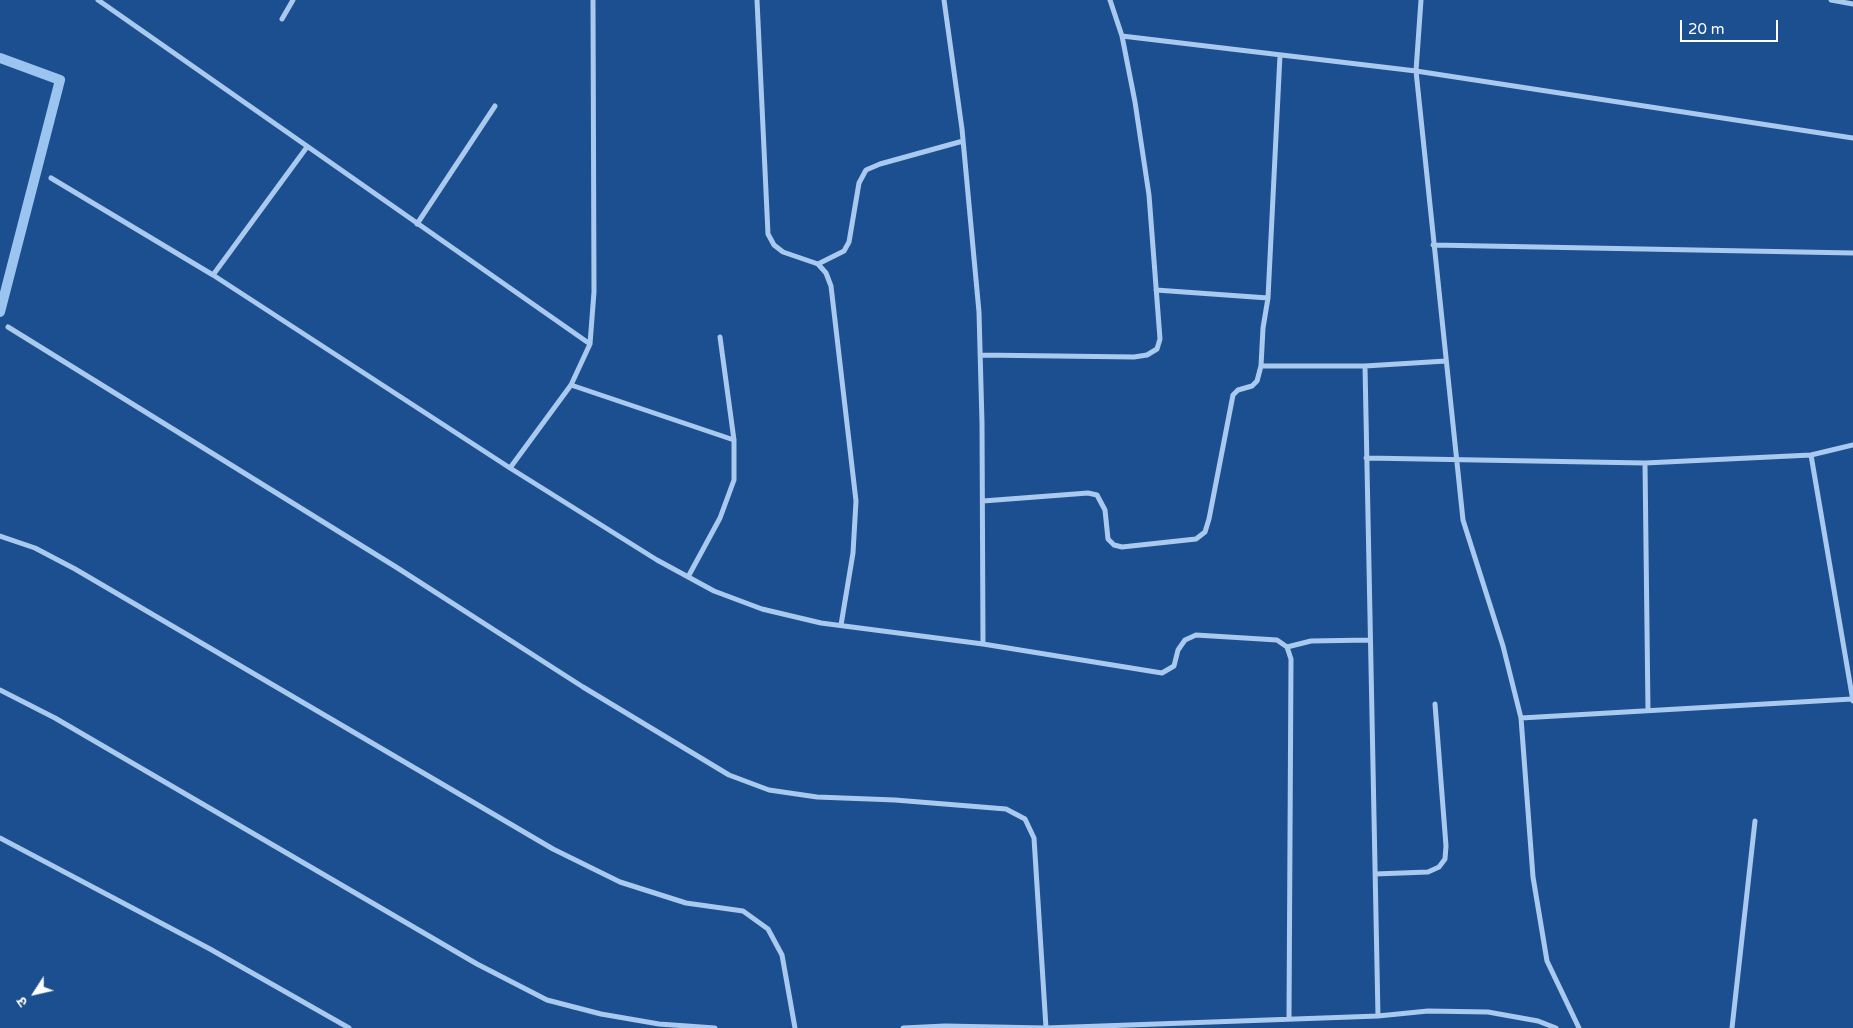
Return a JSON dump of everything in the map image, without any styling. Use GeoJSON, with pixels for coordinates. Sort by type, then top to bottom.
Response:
{"type":"FeatureCollection","features":[{"type":"Feature","properties":{"kind":"street"},"geometry":{"type":"LineString","coordinates":[[98,0],[590,344]]}},
{"type":"Feature","properties":{"kind":"street"},"geometry":{"type":"LineString","coordinates":[[282,19],[293,0]]}},
{"type":"Feature","properties":{"kind":"street"},"geometry":{"type":"LineString","coordinates":[[510,468],[572,385],[590,344],[594,292],[593,0]]}},
{"type":"Feature","properties":{"kind":"street"},"geometry":{"type":"LineString","coordinates":[[756,0],[768,234],[774,245],[783,252],[818,264],[826,273],[831,286],[856,501],[853,553],[841,626]]}},
{"type":"Feature","properties":{"kind":"street"},"geometry":{"type":"LineString","coordinates":[[944,0],[963,142],[979,312],[983,501],[983,644]]}},
{"type":"Feature","properties":{"kind":"street"},"geometry":{"type":"LineString","coordinates":[[980,355],[1147,355],[1156,350],[1160,339],[1149,195],[1136,102],[1122,36],[1110,0]]}},
{"type":"Feature","properties":{"kind":"street"},"geometry":{"type":"LineString","coordinates":[[1421,0],[1416,71],[1463,520],[1503,646],[1521,718],[1533,877],[1547,961],[1579,1028]]}},
{"type":"Feature","properties":{"kind":"street"},"geometry":{"type":"LineString","coordinates":[[1831,0],[1849,2]]}},
{"type":"Feature","properties":{"kind":"street"},"geometry":{"type":"LineString","coordinates":[[1122,36],[1416,71],[1853,138]]}},
{"type":"Feature","properties":{"kind":"street"},"geometry":{"type":"LineString","coordinates":[[983,501],[1088,493],[1097,494],[1105,510],[1108,539],[1114,545],[1140,546],[1196,539],[1205,532],[1233,395],[1238,390],[1252,386],[1257,381],[1261,366],[1263,328],[1268,298],[1280,54]]}},
{"type":"Feature","properties":{"kind":"street"},"geometry":{"type":"LineString","coordinates":[[417,224],[495,106]]}},
{"type":"Feature","properties":{"kind":"street"},"geometry":{"type":"LineString","coordinates":[[818,264],[844,251],[849,242],[859,183],[866,170],[880,164],[963,142]]}},
{"type":"Feature","properties":{"kind":"street"},"geometry":{"type":"LineString","coordinates":[[213,275],[307,147]]}},
{"type":"Feature","properties":{"kind":"street"},"geometry":{"type":"LineString","coordinates":[[51,178],[213,275],[510,468],[714,591],[762,609],[841,626],[983,644],[1162,673],[1174,666],[1178,650],[1185,640],[1196,636],[1277,640],[1287,648],[1291,659],[1289,1018]]}},
{"type":"Feature","properties":{"kind":"street"},"geometry":{"type":"LineString","coordinates":[[1433,245],[1853,254]]}},
{"type":"Feature","properties":{"kind":"street"},"geometry":{"type":"LineString","coordinates":[[1156,290],[1268,298]]}},
{"type":"Feature","properties":{"kind":"street"},"geometry":{"type":"LineString","coordinates":[[8,327],[396,567],[575,682],[729,775],[769,790],[817,797],[1006,808],[1025,819],[1034,838],[1046,1028]]}},
{"type":"Feature","properties":{"kind":"street"},"geometry":{"type":"LineString","coordinates":[[688,577],[720,518],[734,480],[734,440],[720,337]]}},
{"type":"Feature","properties":{"kind":"street"},"geometry":{"type":"LineString","coordinates":[[1261,366],[1365,366],[1446,361]]}},
{"type":"Feature","properties":{"kind":"street"},"geometry":{"type":"LineString","coordinates":[[1365,366],[1378,1016]]}},
{"type":"Feature","properties":{"kind":"street"},"geometry":{"type":"LineString","coordinates":[[572,385],[734,440]]}},
{"type":"Feature","properties":{"kind":"street"},"geometry":{"type":"LineString","coordinates":[[1366,458],[1645,463],[1811,456],[1853,445]]}},
{"type":"Feature","properties":{"kind":"street"},"geometry":{"type":"LineString","coordinates":[[1521,718],[1853,700],[1811,456]]}},
{"type":"Feature","properties":{"kind":"street"},"geometry":{"type":"LineString","coordinates":[[1645,463],[1648,710]]}},
{"type":"Feature","properties":{"kind":"street"},"geometry":{"type":"LineString","coordinates":[[0,536],[35,548],[75,569],[553,849],[620,882],[686,903],[743,912],[768,929],[782,955],[795,1028]]}},
{"type":"Feature","properties":{"kind":"street"},"geometry":{"type":"LineString","coordinates":[[1287,648],[1311,640],[1370,640]]}},
{"type":"Feature","properties":{"kind":"street"},"geometry":{"type":"LineString","coordinates":[[0,690],[55,718],[477,964],[548,1000],[601,1014],[649,1022],[715,1028]]}},
{"type":"Feature","properties":{"kind":"street"},"geometry":{"type":"LineString","coordinates":[[1375,874],[1428,872],[1439,867],[1445,859],[1446,846],[1435,704]]}},
{"type":"Feature","properties":{"kind":"street"},"geometry":{"type":"LineString","coordinates":[[1732,1028],[1756,821]]}},
{"type":"Feature","properties":{"kind":"street"},"geometry":{"type":"LineString","coordinates":[[0,838],[210,949],[349,1028]]}},
{"type":"Feature","properties":{"kind":"street"},"geometry":{"type":"LineString","coordinates":[[903,1028],[1046,1028],[1378,1016],[1428,1011],[1488,1012],[1538,1021],[1556,1028]]}},
{"type":"Feature","properties":{"kind":"waterway"},"geometry":{"type":"LineString","coordinates":[[0,58],[60,80],[0,312]]}}]}
